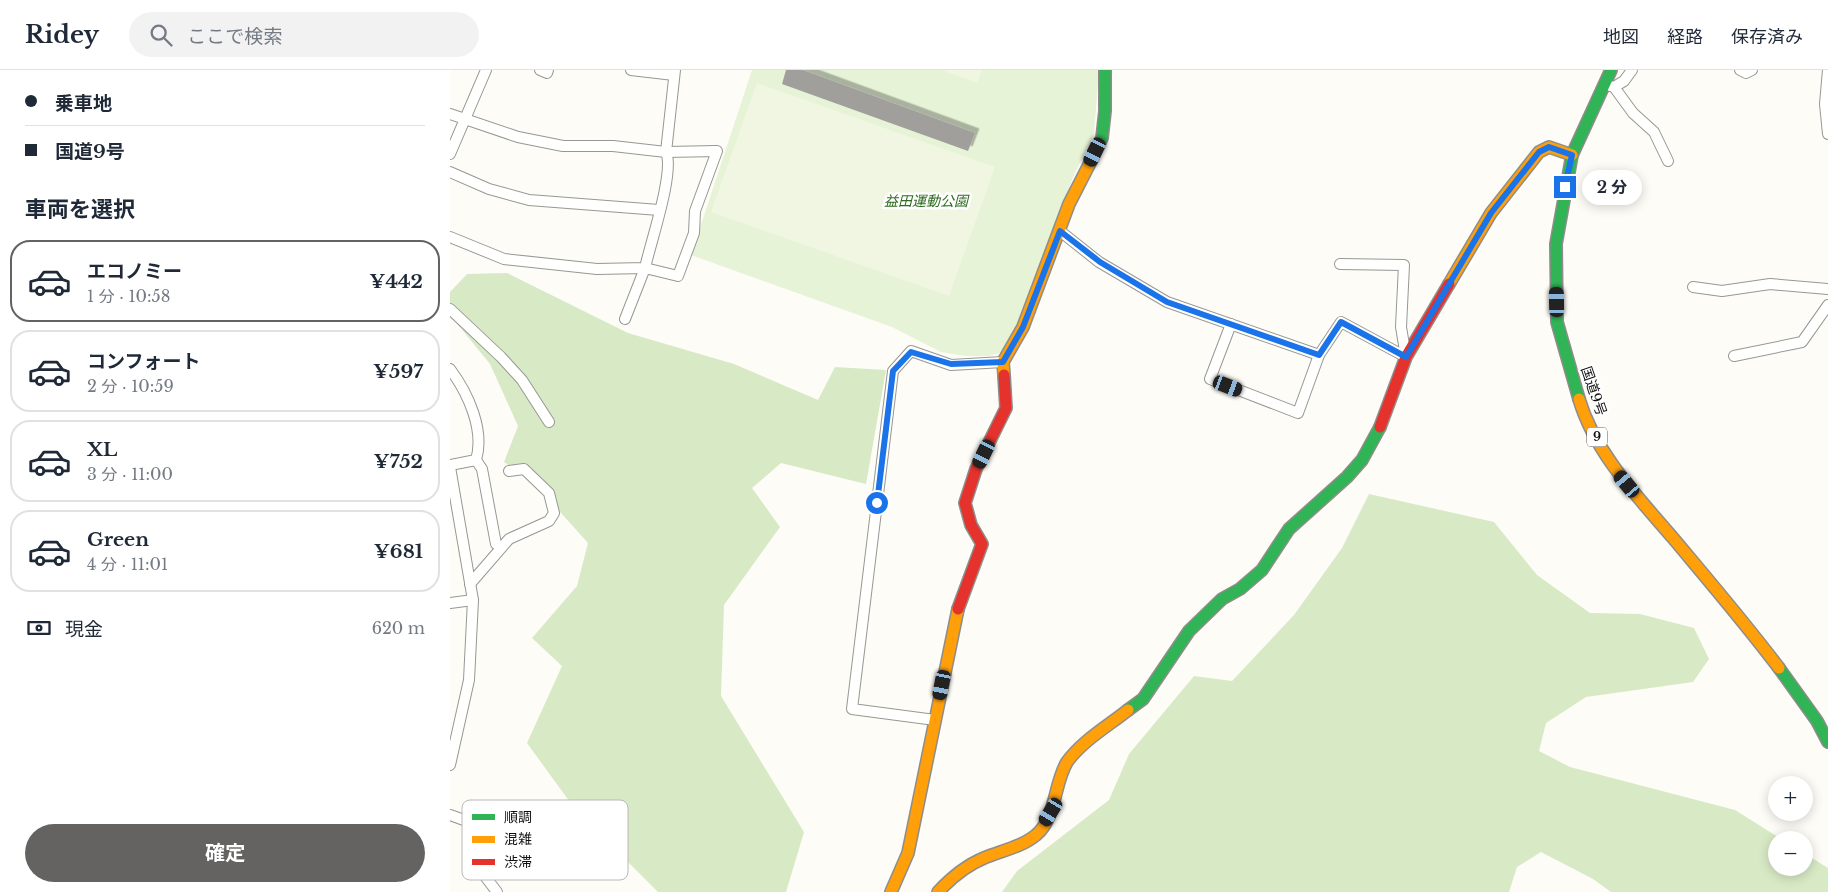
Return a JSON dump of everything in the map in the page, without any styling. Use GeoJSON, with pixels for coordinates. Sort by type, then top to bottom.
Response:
{"type":"FeatureCollection","features":[{"type":"Feature","properties":{"kind":"main road"},"geometry":{"type":"LineString","coordinates":[[891,892],[908,853],[956,615],[982,544],[971,525],[965,503],[976,469],[1006,408],[1003,362],[1023,327],[1069,204],[1102,138],[1105,111],[1105,70]]}},
{"type":"Feature","properties":{"kind":"main road","name":"国道9号"},"geometry":{"type":"LineString","coordinates":[[1611,70],[1609,86],[1572,155],[1556,244],[1557,322],[1583,412],[1615,470],[1747,625],[1817,721],[1828,742]]}},
{"type":"Feature","properties":{"kind":"main road"},"geometry":{"type":"LineString","coordinates":[[938,892],[947,882],[981,859],[1038,835],[1051,812],[1064,770],[1080,747],[1144,699],[1189,631],[1222,599],[1240,589],[1262,570],[1289,529],[1362,460],[1380,427],[1406,357],[1491,213],[1539,152],[1549,147],[1572,155]]}},
{"type":"Feature","properties":{"kind":"street"},"geometry":{"type":"LineString","coordinates":[[450,154],[486,70]]}},
{"type":"Feature","properties":{"kind":"street"},"geometry":{"type":"LineString","coordinates":[[540,70],[547,73],[548,70]]}},
{"type":"Feature","properties":{"kind":"street"},"geometry":{"type":"LineString","coordinates":[[625,319],[645,268],[667,179],[669,159],[666,152],[674,72],[632,70]]}},
{"type":"Feature","properties":{"kind":"street"},"geometry":{"type":"LineString","coordinates":[[1632,70],[1624,81],[1609,86],[1633,113],[1654,132],[1668,161]]}},
{"type":"Feature","properties":{"kind":"street"},"geometry":{"type":"LineString","coordinates":[[1740,70],[1746,73],[1752,70]]}},
{"type":"Feature","properties":{"kind":"street"},"geometry":{"type":"LineString","coordinates":[[1828,70],[1825,104],[1828,134]]}},
{"type":"Feature","properties":{"kind":"street"},"geometry":{"type":"LineString","coordinates":[[450,114],[518,137],[563,146],[613,146],[666,152],[717,151],[695,211],[694,233],[678,276],[645,268],[597,269],[504,259],[450,237]]}},
{"type":"Feature","properties":{"kind":"street"},"geometry":{"type":"LineString","coordinates":[[450,172],[489,189],[529,200],[659,210]]}},
{"type":"Feature","properties":{"kind":"street"},"geometry":{"type":"LineString","coordinates":[[1060,231],[1100,262],[1167,302],[1319,355]]}},
{"type":"Feature","properties":{"kind":"street"},"geometry":{"type":"LineString","coordinates":[[1340,264],[1404,265],[1401,327],[1406,357]]}},
{"type":"Feature","properties":{"kind":"street"},"geometry":{"type":"LineString","coordinates":[[1693,287],[1722,291],[1770,284],[1828,288]]}},
{"type":"Feature","properties":{"kind":"street"},"geometry":{"type":"LineString","coordinates":[[1734,356],[1802,342],[1828,306]]}},
{"type":"Feature","properties":{"kind":"street"},"geometry":{"type":"LineString","coordinates":[[450,309],[501,357],[522,380],[549,422]]}},
{"type":"Feature","properties":{"kind":"street"},"geometry":{"type":"LineString","coordinates":[[1231,324],[1210,379],[1298,413],[1319,355],[1341,322],[1406,357]]}},
{"type":"Feature","properties":{"kind":"street"},"geometry":{"type":"LineString","coordinates":[[935,720],[852,709],[893,371],[911,352],[951,364],[1003,362]]}},
{"type":"Feature","properties":{"kind":"street"},"geometry":{"type":"LineString","coordinates":[[450,369],[471,404],[480,448],[476,460]]}},
{"type":"Feature","properties":{"kind":"street"},"geometry":{"type":"LineString","coordinates":[[450,765],[469,680],[473,600],[450,466],[476,460]]}},
{"type":"Feature","properties":{"kind":"street"},"geometry":{"type":"LineString","coordinates":[[476,460],[482,469],[496,544]]}},
{"type":"Feature","properties":{"kind":"street"},"geometry":{"type":"LineString","coordinates":[[470,584],[510,539],[550,521],[554,513],[549,493],[524,469],[509,471]]}},
{"type":"Feature","properties":{"kind":"street"},"geometry":{"type":"LineString","coordinates":[[450,603],[473,600]]}},
{"type":"Feature","properties":{"kind":"street"},"geometry":{"type":"LineString","coordinates":[[450,815],[462,819]]}},
{"type":"Feature","properties":{"kind":"street"},"geometry":{"type":"LineString","coordinates":[[488,880],[497,892]]}},
{"type":"Feature","properties":{"kind":"green space","name":"益田運動公園"},"geometry":{"type":"Polygon","coordinates":[[[752,70],[1099,70],[1094,134],[1073,177],[1019,326],[1003,352],[989,356],[964,356],[941,352],[892,327],[691,255],[752,70]]]}},
{"type":"Feature","properties":{"kind":"green space"},"geometry":{"type":"Polygon","coordinates":[[[942,70],[982,70],[977,83],[942,70]]]}},
{"type":"Feature","properties":{"kind":"green space"},"geometry":{"type":"Polygon","coordinates":[[[757,83],[995,167],[949,296],[711,212],[757,83]]]}},
{"type":"Feature","properties":{"kind":"green space"},"geometry":{"type":"Polygon","coordinates":[[[507,273],[628,333],[734,364],[818,400],[835,367],[886,370],[866,484],[781,463],[752,488],[780,527],[724,605],[721,696],[804,832],[786,892],[658,892],[628,862],[628,800],[568,800],[527,743],[562,666],[532,638],[577,586],[588,543],[534,483],[504,462],[518,426],[490,364],[450,315],[450,292],[467,274],[507,273]]]}},
{"type":"Feature","properties":{"kind":"green space"},"geometry":{"type":"Polygon","coordinates":[[[1369,494],[1494,522],[1537,575],[1590,613],[1640,614],[1694,628],[1709,659],[1693,682],[1586,697],[1546,723],[1539,751],[1570,767],[1735,810],[1769,831],[1768,876],[1813,876],[1813,859],[1828,868],[1828,892],[1611,892],[1593,879],[1541,852],[1517,867],[1509,892],[1002,892],[1017,871],[1109,800],[1129,754],[1194,676],[1232,681],[1294,615],[1342,548],[1369,494]]]}},
{"type":"Feature","properties":{"kind":"building"},"geometry":{"type":"Polygon","coordinates":[[[786,70],[803,70],[975,133],[968,151],[782,84],[786,70]]]}},
{"type":"Feature","properties":{"kind":"traffic: fast"},"geometry":{"type":"LineString","coordinates":[[1092,159],[1102,138],[1105,111],[1105,70]]}},
{"type":"Feature","properties":{"kind":"traffic: fast"},"geometry":{"type":"LineString","coordinates":[[1579,399],[1557,322],[1556,244],[1572,155],[1611,70]]}},
{"type":"Feature","properties":{"kind":"traffic: fast"},"geometry":{"type":"LineString","coordinates":[[1128,710],[1143,699],[1189,631],[1222,599],[1240,589],[1262,570],[1289,529],[1347,477],[1362,460],[1380,427]]}},
{"type":"Feature","properties":{"kind":"traffic: fast"},"geometry":{"type":"LineString","coordinates":[[1779,668],[1817,721],[1828,742]]}},
{"type":"Feature","properties":{"kind":"traffic: slow"},"geometry":{"type":"LineString","coordinates":[[1449,284],[1491,213],[1539,152],[1549,147],[1572,155]]}},
{"type":"Feature","properties":{"kind":"traffic: slow"},"geometry":{"type":"LineString","coordinates":[[1004,375],[1003,362],[1023,327],[1069,204],[1092,159]]}},
{"type":"Feature","properties":{"kind":"traffic: slow"},"geometry":{"type":"LineString","coordinates":[[1579,399],[1595,438],[1618,473],[1727,602],[1779,668]]}},
{"type":"Feature","properties":{"kind":"traffic: slow"},"geometry":{"type":"LineString","coordinates":[[891,892],[908,853],[958,609]]}},
{"type":"Feature","properties":{"kind":"traffic: slow"},"geometry":{"type":"LineString","coordinates":[[938,892],[953,877],[971,864],[1018,846],[1036,835],[1043,828],[1047,820],[1059,780],[1067,762],[1088,741],[1128,710]]}},
{"type":"Feature","properties":{"kind":"traffic: jam"},"geometry":{"type":"LineString","coordinates":[[1380,427],[1406,357],[1449,284]]}},
{"type":"Feature","properties":{"kind":"traffic: jam"},"geometry":{"type":"LineString","coordinates":[[958,609],[982,544],[971,525],[965,503],[976,469],[1006,408],[1004,375]]}},
{"type":"Feature","properties":{"kind":"route"},"geometry":{"type":"LineString","coordinates":[[877,503],[893,371],[911,352],[951,364],[1003,362],[1023,327],[1060,231],[1100,262],[1167,302],[1319,355],[1341,322],[1406,357],[1491,213],[1539,152],[1549,147],[1572,155],[1565,187]]}}]}
